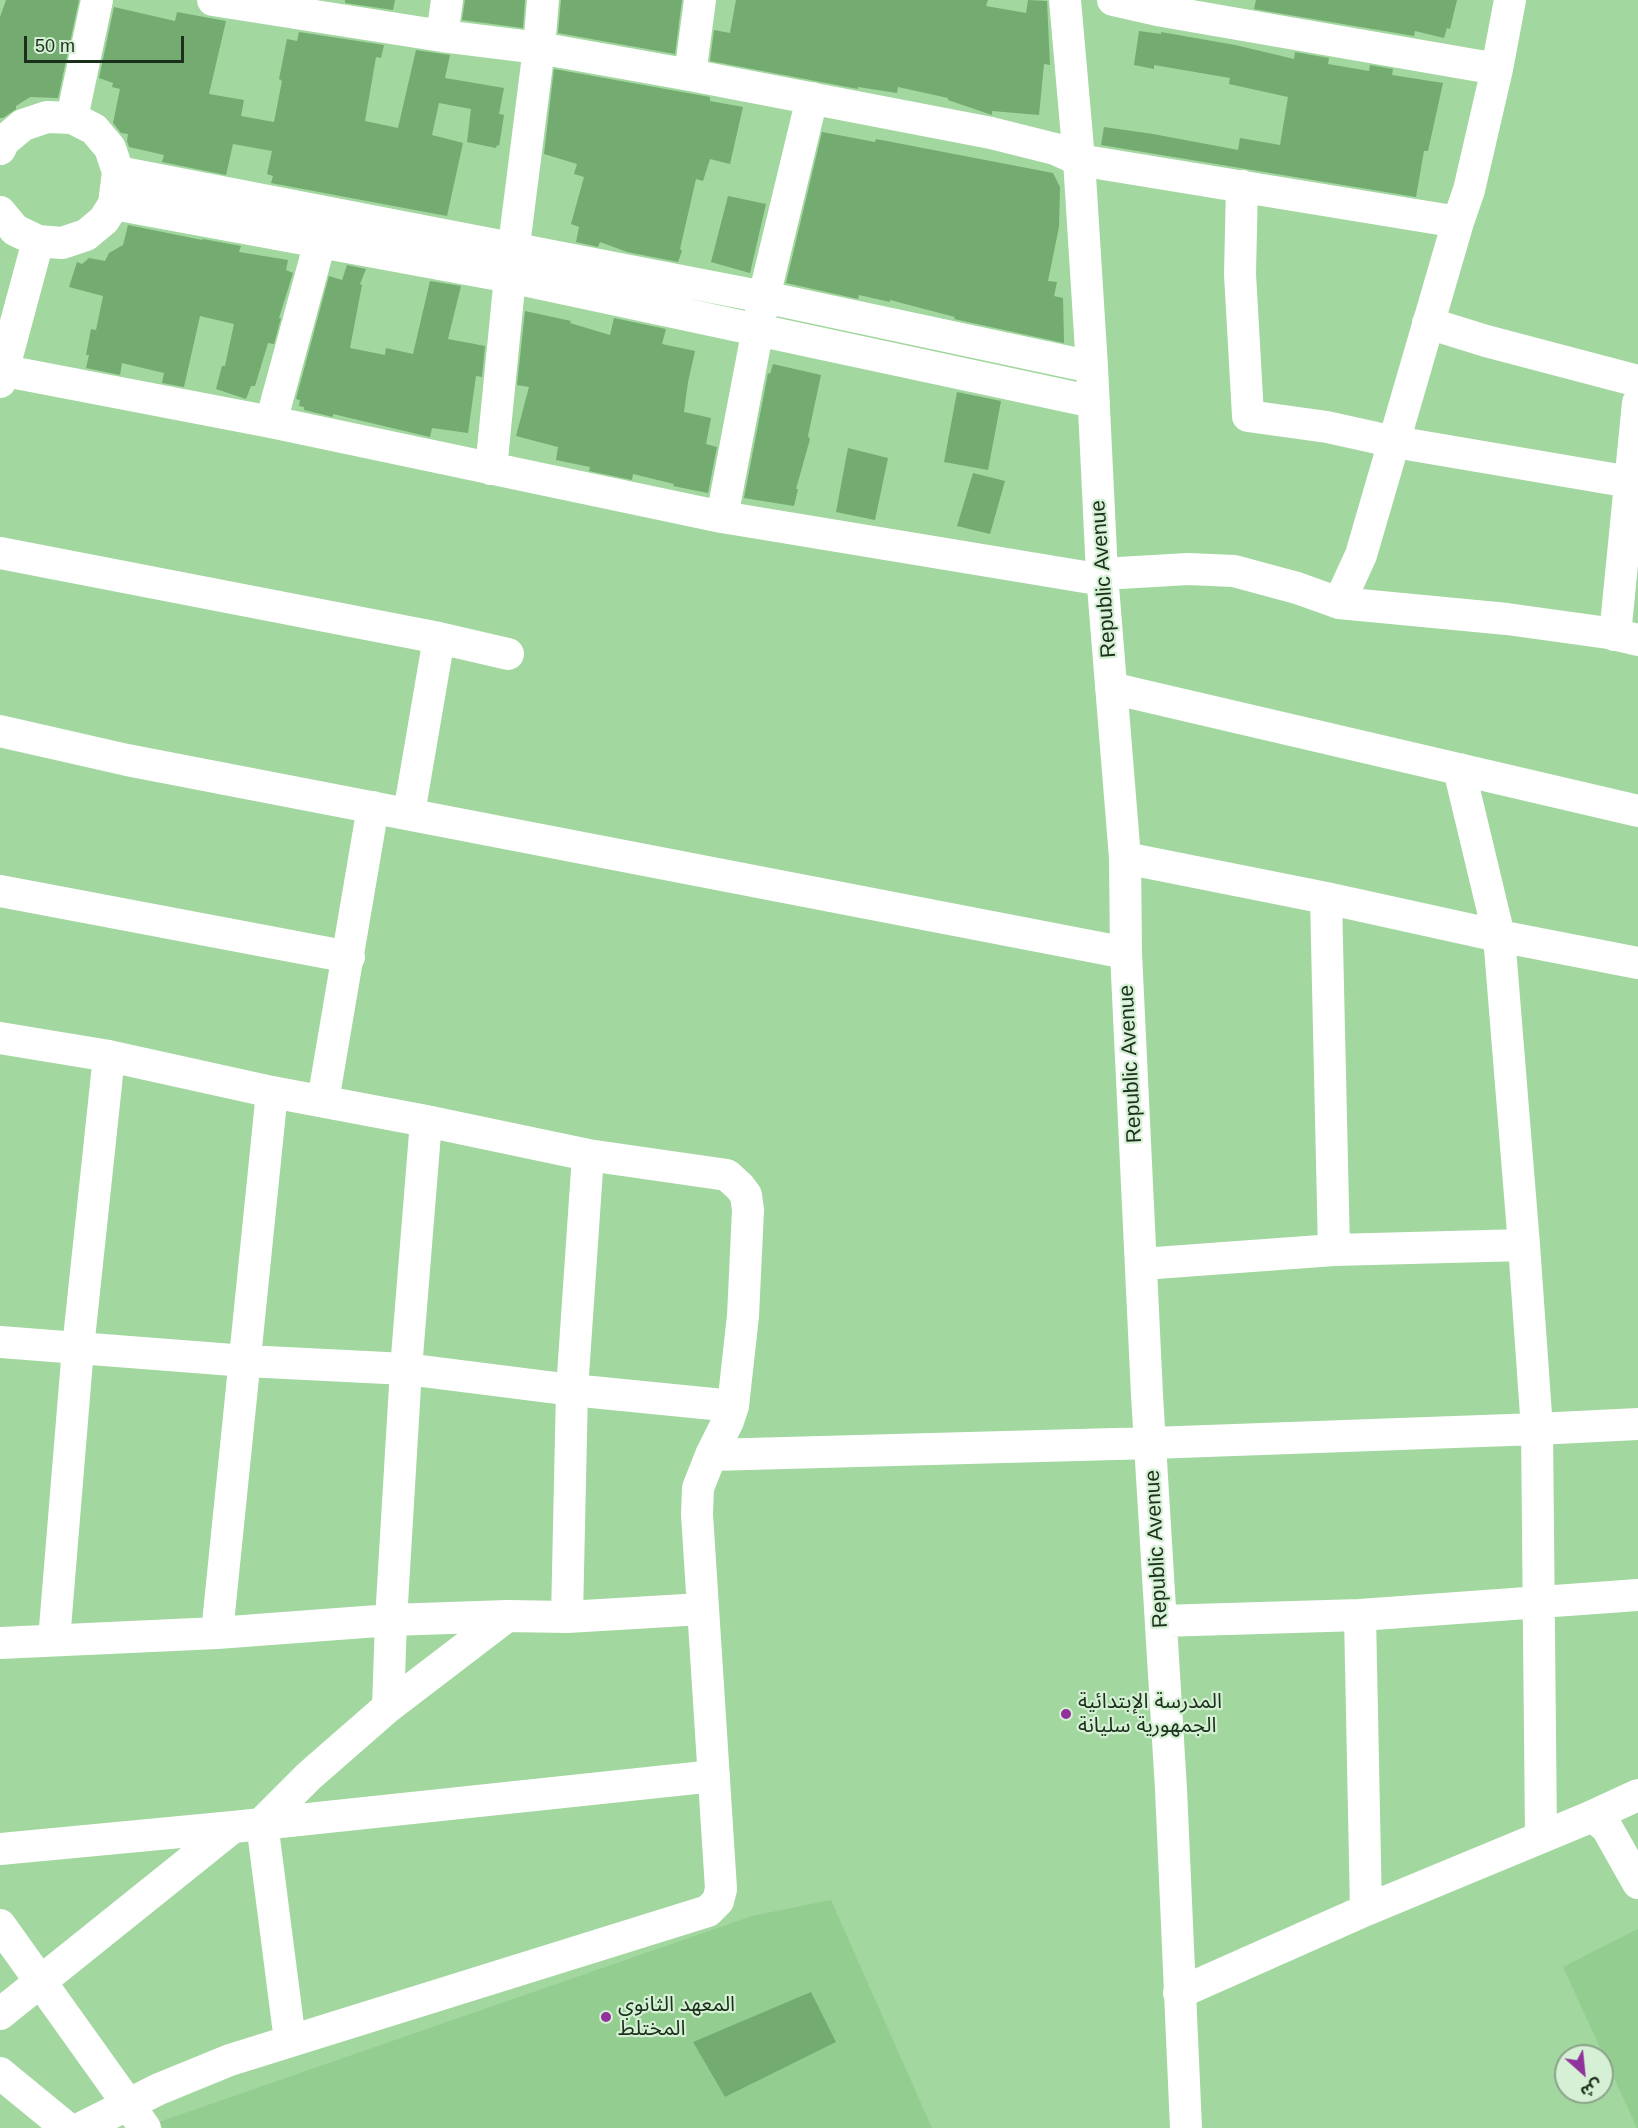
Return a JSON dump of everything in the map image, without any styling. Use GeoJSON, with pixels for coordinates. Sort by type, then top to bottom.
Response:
{"type":"FeatureCollection","features":[{"type":"Feature","properties":{"kind":"street"},"geometry":{"type":"LineString","coordinates":[[72,118],[97,0]]}},
{"type":"Feature","properties":{"kind":"street"},"geometry":{"type":"LineString","coordinates":[[213,0],[442,36],[539,48],[1025,140],[1055,149],[1079,160],[1458,222]]}},
{"type":"Feature","properties":{"kind":"street"},"geometry":{"type":"LineString","coordinates":[[442,36],[447,0]]}},
{"type":"Feature","properties":{"kind":"street"},"geometry":{"type":"LineString","coordinates":[[491,468],[543,0]]}},
{"type":"Feature","properties":{"kind":"street"},"geometry":{"type":"LineString","coordinates":[[690,75],[700,0]]}},
{"type":"Feature","properties":{"kind":"street","name":"Republic Avenue"},"geometry":{"type":"LineString","coordinates":[[1065,0],[1079,160],[1102,577],[1125,858],[1126,953],[1147,1395],[1152,1443],[1171,1789],[1186,2128]]}},
{"type":"Feature","properties":{"kind":"street"},"geometry":{"type":"LineString","coordinates":[[1113,0],[1157,10],[1243,12],[1497,69]]}},
{"type":"Feature","properties":{"kind":"street"},"geometry":{"type":"LineString","coordinates":[[1340,603],[1361,555],[1469,190],[1497,69],[1510,0]]}},
{"type":"Feature","properties":{"kind":"street"},"geometry":{"type":"LineString","coordinates":[[722,517],[764,297],[812,98]]}},
{"type":"Feature","properties":{"kind":"street"},"geometry":{"type":"LineString","coordinates":[[0,149],[4,141],[23,125],[47,117],[72,118],[94,129],[110,148],[118,172],[114,204],[104,219],[86,235],[63,243],[38,241],[15,230],[0,212]]}},
{"type":"Feature","properties":{"kind":"street"},"geometry":{"type":"LineString","coordinates":[[118,172],[512,263],[758,329],[1094,402]]}},
{"type":"Feature","properties":{"kind":"street"},"geometry":{"type":"LineString","coordinates":[[1242,186],[1240,274],[1248,416],[1327,427],[1395,442],[1630,483]]}},
{"type":"Feature","properties":{"kind":"street"},"geometry":{"type":"LineString","coordinates":[[114,204],[320,242],[512,263],[764,297],[1092,368]]}},
{"type":"Feature","properties":{"kind":"street"},"geometry":{"type":"LineString","coordinates":[[38,241],[1,375],[271,422],[722,517],[1102,577],[1188,569],[1234,571],[1297,588],[1340,603],[1507,619],[1627,637],[1630,483],[1638,403]]}},
{"type":"Feature","properties":{"kind":"street"},"geometry":{"type":"LineString","coordinates":[[271,422],[320,242]]}},
{"type":"Feature","properties":{"kind":"street"},"geometry":{"type":"LineString","coordinates":[[1428,323],[1486,341],[1638,381]]}},
{"type":"Feature","properties":{"kind":"street"},"geometry":{"type":"LineString","coordinates":[[0,554],[439,638],[508,654]]}},
{"type":"Feature","properties":{"kind":"street"},"geometry":{"type":"LineString","coordinates":[[409,813],[439,638]]}},
{"type":"Feature","properties":{"kind":"street"},"geometry":{"type":"LineString","coordinates":[[1111,688],[1638,811]]}},
{"type":"Feature","properties":{"kind":"street"},"geometry":{"type":"LineString","coordinates":[[0,731],[127,760],[1126,953]]}},
{"type":"Feature","properties":{"kind":"street"},"geometry":{"type":"LineString","coordinates":[[1459,769],[1499,936],[1524,1245],[1538,1429],[1541,1836]]}},
{"type":"Feature","properties":{"kind":"street"},"geometry":{"type":"LineString","coordinates":[[323,1101],[373,807]]}},
{"type":"Feature","properties":{"kind":"street"},"geometry":{"type":"LineString","coordinates":[[1125,858],[1638,963]]}},
{"type":"Feature","properties":{"kind":"street"},"geometry":{"type":"LineString","coordinates":[[0,891],[349,957]]}},
{"type":"Feature","properties":{"kind":"street"},"geometry":{"type":"LineString","coordinates":[[1326,898],[1334,1250]]}},
{"type":"Feature","properties":{"kind":"street"},"geometry":{"type":"LineString","coordinates":[[0,1038],[109,1056],[272,1092],[588,1155],[727,1175],[746,1195],[748,1210],[743,1316],[733,1406],[698,1488],[697,1514],[702,1610],[721,1889],[718,1901],[708,1911],[230,2060],[186,2077],[136,2116],[81,2128]]}},
{"type":"Feature","properties":{"kind":"street"},"geometry":{"type":"LineString","coordinates":[[54,1640],[78,1348],[109,1056]]}},
{"type":"Feature","properties":{"kind":"street"},"geometry":{"type":"LineString","coordinates":[[217,1633],[272,1092]]}},
{"type":"Feature","properties":{"kind":"street"},"geometry":{"type":"LineString","coordinates":[[388,1707],[406,1369],[426,1121]]}},
{"type":"Feature","properties":{"kind":"street"},"geometry":{"type":"LineString","coordinates":[[567,1617],[572,1390],[588,1155]]}},
{"type":"Feature","properties":{"kind":"street"},"geometry":{"type":"LineString","coordinates":[[1142,1264],[1334,1250],[1524,1245]]}},
{"type":"Feature","properties":{"kind":"street"},"geometry":{"type":"LineString","coordinates":[[0,1342],[246,1361],[406,1369],[572,1390],[733,1406]]}},
{"type":"Feature","properties":{"kind":"street"},"geometry":{"type":"LineString","coordinates":[[711,1455],[1152,1443],[1638,1424]]}},
{"type":"Feature","properties":{"kind":"street"},"geometry":{"type":"LineString","coordinates":[[1161,1621],[1360,1615],[1638,1595]]}},
{"type":"Feature","properties":{"kind":"street"},"geometry":{"type":"LineString","coordinates":[[0,1643],[217,1633],[391,1620],[507,1616],[567,1617],[702,1610]]}},
{"type":"Feature","properties":{"kind":"street"},"geometry":{"type":"LineString","coordinates":[[1360,1615],[1366,1910]]}},
{"type":"Feature","properties":{"kind":"street"},"geometry":{"type":"LineString","coordinates":[[0,2014],[247,1825],[309,1776],[388,1707],[507,1616]]}},
{"type":"Feature","properties":{"kind":"street"},"geometry":{"type":"LineString","coordinates":[[0,1849],[714,1776]]}},
{"type":"Feature","properties":{"kind":"street"},"geometry":{"type":"LineString","coordinates":[[1179,1993],[1366,1910],[1588,1818],[1638,1794]]}},
{"type":"Feature","properties":{"kind":"street"},"geometry":{"type":"LineString","coordinates":[[1588,1818],[1598,1820],[1607,1828],[1638,1883]]}},
{"type":"Feature","properties":{"kind":"street"},"geometry":{"type":"LineString","coordinates":[[247,1825],[290,2041]]}},
{"type":"Feature","properties":{"kind":"street"},"geometry":{"type":"LineString","coordinates":[[0,1925],[136,2116]]}},
{"type":"Feature","properties":{"kind":"street"},"geometry":{"type":"LineString","coordinates":[[0,2073],[67,2128]]}},
{"type":"Feature","properties":{"kind":"shaded area","name":"المعهد الثانوي المختلط"},"geometry":{"type":"Polygon","coordinates":[[[831,1900],[932,2128],[163,2128],[159,2122],[752,1916],[831,1900]],[[811,1993],[693,2042],[725,2097],[836,2042],[811,1993]]]}},
{"type":"Feature","properties":{"kind":"shaded area"},"geometry":{"type":"Polygon","coordinates":[[[1638,1929],[1638,2128],[1614,2078],[1614,2044],[1598,2044],[1563,1967],[1638,1929]]]}},
{"type":"Feature","properties":{"kind":"building"},"geometry":{"type":"Polygon","coordinates":[[[6,0],[79,0],[58,98],[30,97],[16,106],[16,109],[0,118],[0,17],[6,0]]]}},
{"type":"Feature","properties":{"kind":"building"},"geometry":{"type":"Polygon","coordinates":[[[345,0],[395,0],[393,10],[345,3],[345,0]]]}},
{"type":"Feature","properties":{"kind":"building"},"geometry":{"type":"Polygon","coordinates":[[[465,0],[525,0],[523,28],[462,20],[465,0]]]}},
{"type":"Feature","properties":{"kind":"building"},"geometry":{"type":"Polygon","coordinates":[[[561,0],[682,0],[675,54],[558,33],[561,0]]]}},
{"type":"Feature","properties":{"kind":"building"},"geometry":{"type":"Polygon","coordinates":[[[736,0],[988,0],[986,6],[1026,13],[1028,0],[1047,1],[1050,65],[1044,64],[1039,115],[992,111],[992,115],[948,100],[948,98],[898,87],[897,93],[858,87],[858,89],[710,61],[714,30],[730,33],[736,0]]]}},
{"type":"Feature","properties":{"kind":"building"},"geometry":{"type":"Polygon","coordinates":[[[1256,0],[1457,0],[1450,29],[1447,28],[1444,38],[1415,31],[1414,36],[1254,9],[1256,0]]]}},
{"type":"Feature","properties":{"kind":"building"},"geometry":{"type":"Polygon","coordinates":[[[114,7],[175,21],[177,12],[226,21],[209,94],[244,100],[241,116],[274,122],[287,39],[297,41],[299,32],[384,45],[381,58],[376,57],[365,121],[398,128],[416,50],[450,55],[445,78],[504,88],[499,114],[504,115],[499,146],[497,145],[496,148],[467,142],[471,109],[439,103],[432,135],[463,143],[447,216],[271,183],[273,176],[267,174],[272,151],[233,144],[226,175],[162,162],[164,155],[129,147],[128,134],[121,133],[113,123],[120,89],[112,87],[113,83],[99,78],[114,7]]]}},
{"type":"Feature","properties":{"kind":"building"},"geometry":{"type":"Polygon","coordinates":[[[1139,31],[1161,34],[1161,32],[1235,45],[1294,59],[1295,52],[1329,58],[1328,64],[1369,71],[1370,65],[1393,69],[1392,75],[1443,83],[1428,151],[1424,151],[1416,197],[1101,145],[1104,127],[1238,150],[1240,138],[1280,145],[1288,97],[1229,84],[1230,78],[1154,65],[1154,69],[1134,65],[1139,31]]]}},
{"type":"Feature","properties":{"kind":"building"},"geometry":{"type":"Polygon","coordinates":[[[554,69],[710,97],[710,101],[743,107],[730,164],[710,159],[703,181],[696,179],[678,262],[627,252],[600,242],[598,247],[576,242],[579,227],[571,224],[584,177],[574,174],[577,164],[544,154],[554,69]]]}},
{"type":"Feature","properties":{"kind":"building"},"geometry":{"type":"Polygon","coordinates":[[[822,132],[875,142],[876,139],[1053,173],[1060,187],[1059,227],[1048,281],[1057,282],[1054,296],[1063,298],[1064,343],[954,319],[955,317],[890,300],[890,302],[859,295],[858,299],[786,283],[822,132]]]}},
{"type":"Feature","properties":{"kind":"building"},"geometry":{"type":"Polygon","coordinates":[[[728,196],[766,204],[750,273],[711,262],[728,196]]]}},
{"type":"Feature","properties":{"kind":"building"},"geometry":{"type":"Polygon","coordinates":[[[128,225],[241,246],[239,252],[288,260],[286,270],[293,273],[279,318],[281,318],[274,344],[268,343],[255,386],[251,386],[246,399],[216,389],[222,366],[225,366],[234,324],[200,316],[184,387],[162,383],[164,373],[122,363],[120,375],[86,368],[91,329],[96,330],[103,296],[69,287],[77,262],[82,264],[89,258],[105,261],[109,253],[123,245],[128,225]]]}},
{"type":"Feature","properties":{"kind":"building"},"geometry":{"type":"Polygon","coordinates":[[[347,265],[366,269],[360,284],[362,285],[350,348],[385,355],[386,348],[413,354],[430,281],[461,286],[448,339],[485,346],[482,377],[476,376],[468,433],[432,428],[430,437],[333,414],[333,417],[304,410],[304,407],[299,406],[300,400],[296,399],[329,276],[342,280],[347,265]]]}},
{"type":"Feature","properties":{"kind":"building"},"geometry":{"type":"Polygon","coordinates":[[[525,311],[571,321],[570,323],[610,335],[614,318],[666,329],[662,344],[695,351],[684,412],[711,418],[706,444],[717,447],[708,493],[673,486],[674,484],[633,474],[632,480],[589,471],[590,467],[556,460],[558,447],[516,436],[529,387],[517,385],[525,311]]]}},
{"type":"Feature","properties":{"kind":"building"},"geometry":{"type":"Polygon","coordinates":[[[773,364],[821,375],[808,436],[810,439],[796,489],[798,489],[794,506],[744,498],[768,373],[770,374],[773,364]]]}},
{"type":"Feature","properties":{"kind":"building"},"geometry":{"type":"Polygon","coordinates":[[[957,392],[1001,401],[988,470],[944,462],[957,392]]]}},
{"type":"Feature","properties":{"kind":"building"},"geometry":{"type":"Polygon","coordinates":[[[848,448],[888,458],[875,520],[836,512],[848,448]]]}},
{"type":"Feature","properties":{"kind":"building"},"geometry":{"type":"Polygon","coordinates":[[[973,473],[1005,481],[990,534],[957,526],[973,473]]]}},
{"type":"Feature","properties":{"kind":"building"},"geometry":{"type":"Polygon","coordinates":[[[811,1992],[836,2042],[725,2097],[693,2042],[811,1992]]]}},
{"type":"Feature","properties":{"kind":"place","name":"المدرسة الإبتدائية الجمهورية سليانة"},"geometry":{"type":"Point","coordinates":[1066,1714]}},
{"type":"Feature","properties":{"kind":"place","name":"المعهد الثانوي المختلط"},"geometry":{"type":"Point","coordinates":[606,2017]}}]}
